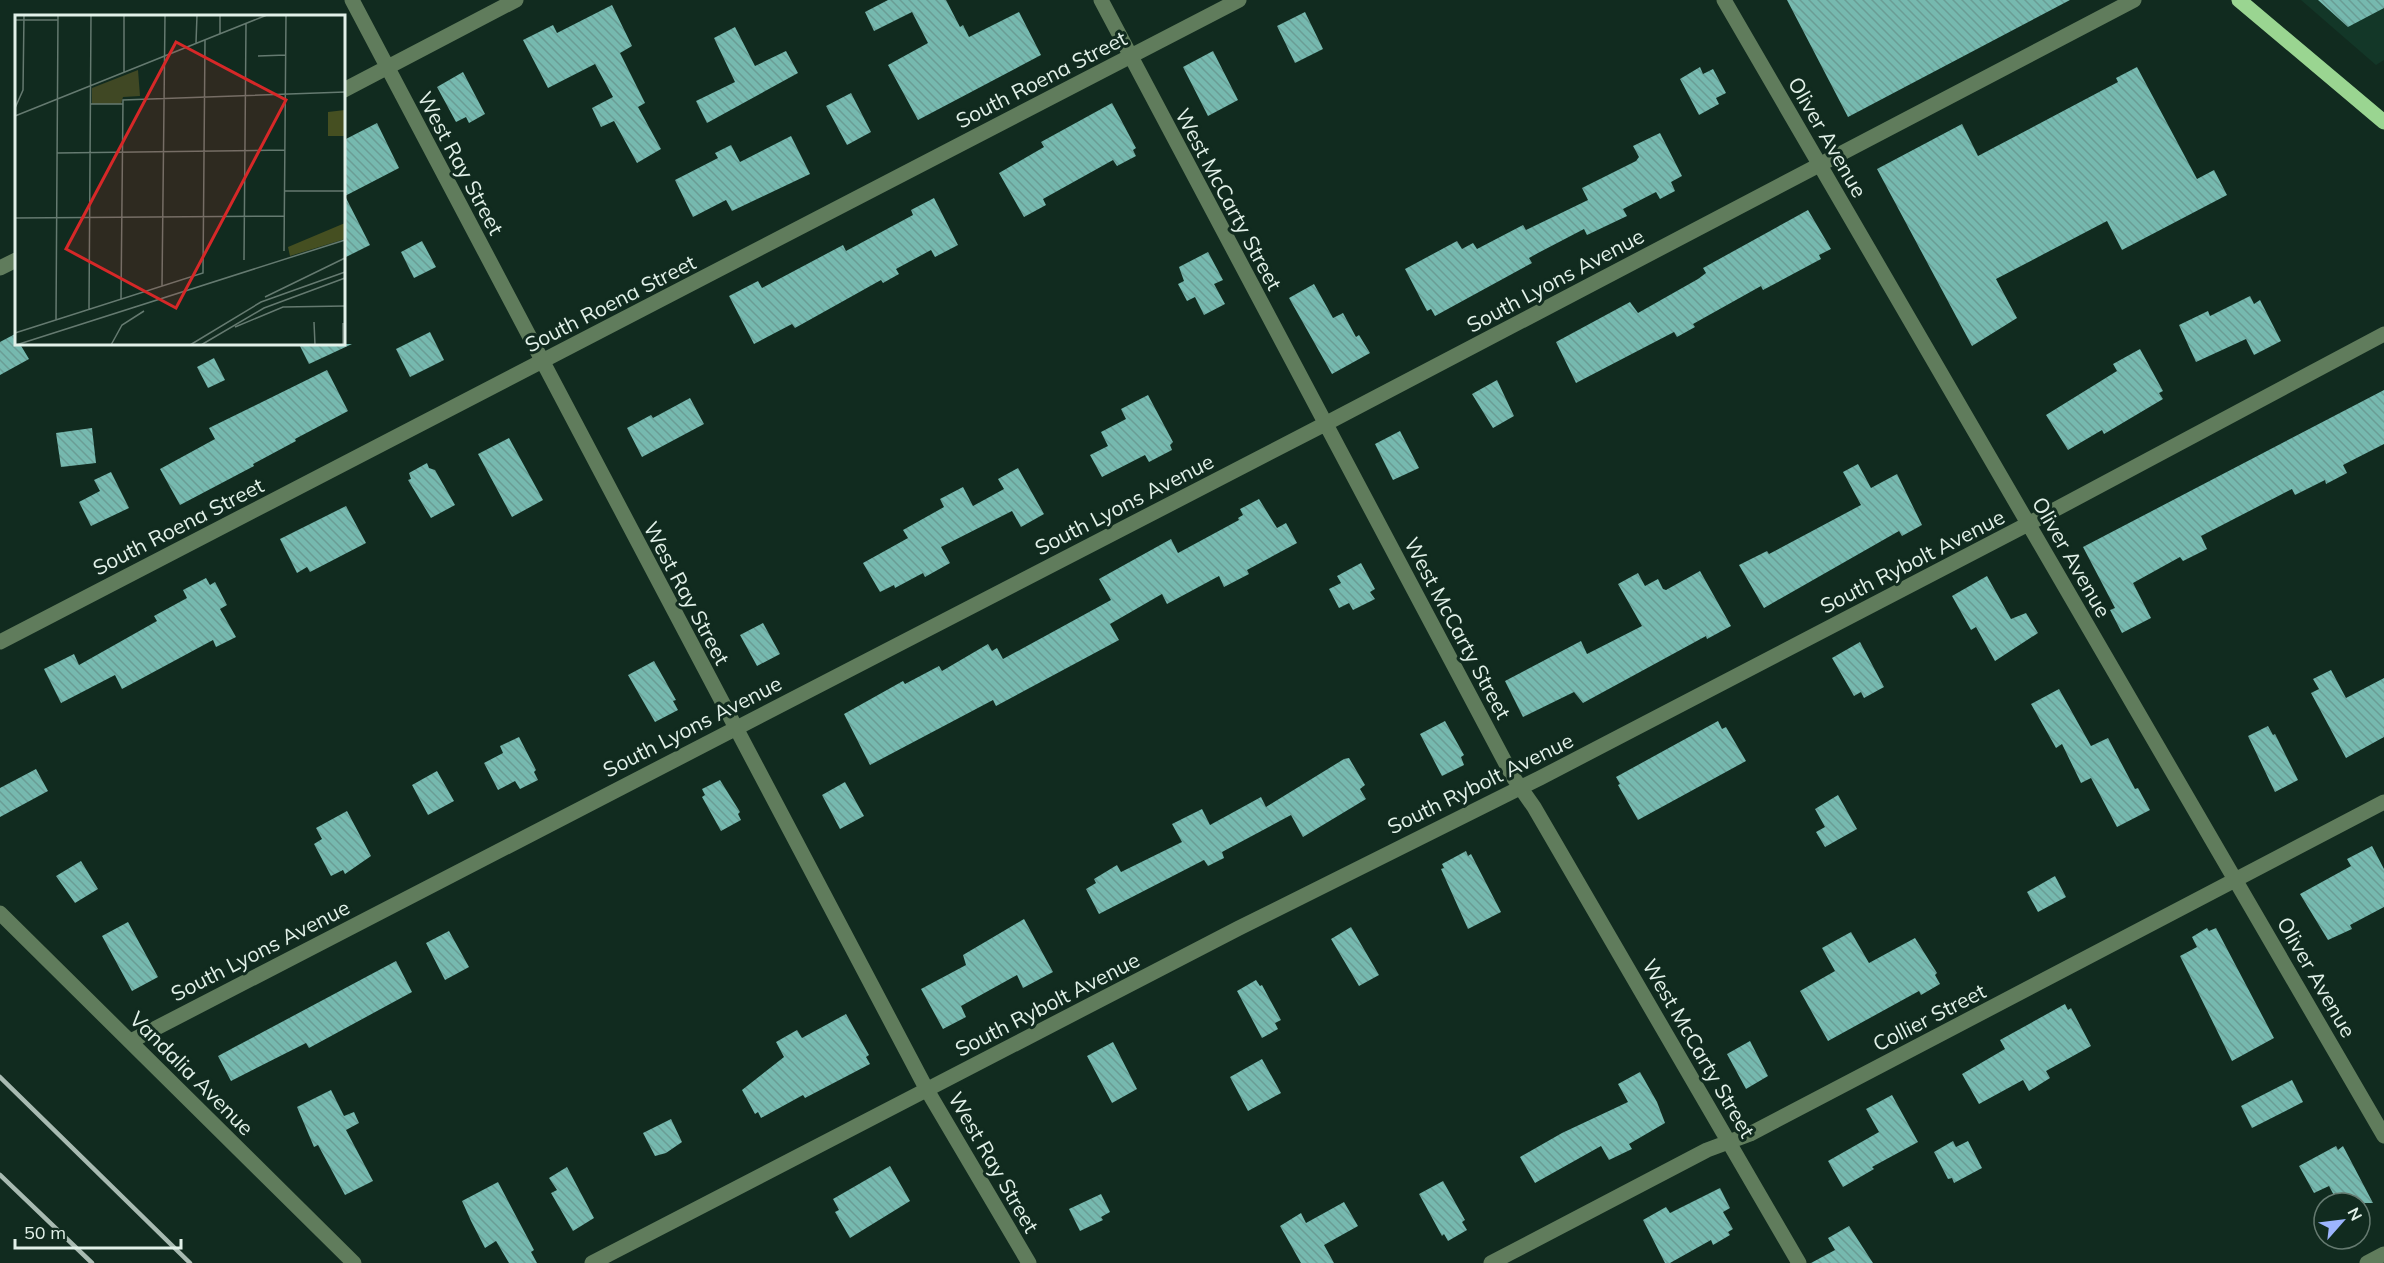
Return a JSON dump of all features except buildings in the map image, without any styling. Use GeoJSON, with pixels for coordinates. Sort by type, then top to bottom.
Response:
{"type":"FeatureCollection","features":[{"type":"Feature","properties":{"kind":"main road"},"geometry":{"type":"LineString","coordinates":[[2239,0],[2384,122]]}},
{"type":"Feature","properties":{"kind":"street","name":"West Ray Street"},"geometry":{"type":"LineString","coordinates":[[352,0],[927,1090],[1029,1263]]}},
{"type":"Feature","properties":{"kind":"street"},"geometry":{"type":"LineString","coordinates":[[345,89],[516,0]]}},
{"type":"Feature","properties":{"kind":"street","name":"West McCarty Street"},"geometry":{"type":"LineString","coordinates":[[1101,0],[1520,787],[1799,1263]]}},
{"type":"Feature","properties":{"kind":"street","name":"South Roena Street"},"geometry":{"type":"LineString","coordinates":[[0,642],[1239,0]]}},
{"type":"Feature","properties":{"kind":"street","name":"Oliver Avenue"},"geometry":{"type":"LineString","coordinates":[[1724,0],[2384,1136]]}},
{"type":"Feature","properties":{"kind":"street","name":"South Lyons Avenue"},"geometry":{"type":"LineString","coordinates":[[131,1041],[1325,424],[2134,0]]}},
{"type":"Feature","properties":{"kind":"street"},"geometry":{"type":"LineString","coordinates":[[0,268],[15,260]]}},
{"type":"Feature","properties":{"kind":"street","name":"South Rybolt Avenue"},"geometry":{"type":"LineString","coordinates":[[591,1263],[2028,524],[2384,334]]}},
{"type":"Feature","properties":{"kind":"street","name":"Collier Street"},"geometry":{"type":"LineString","coordinates":[[1491,1263],[1707,1150],[1750,1134],[2384,802]]}},
{"type":"Feature","properties":{"kind":"street","name":"Vandalia Avenue"},"geometry":{"type":"LineString","coordinates":[[0,913],[354,1263]]}},
{"type":"Feature","properties":{"kind":"street"},"geometry":{"type":"LineString","coordinates":[[2367,1263],[2384,1254]]}},
{"type":"Feature","properties":{"kind":"shaded area"},"geometry":{"type":"Polygon","coordinates":[[[2301,0],[2384,0],[2384,60],[2376,65],[2301,0]]]}},
{"type":"Feature","properties":{"kind":"railway"},"geometry":{"type":"LineString","coordinates":[[0,1077],[190,1263]]}},
{"type":"Feature","properties":{"kind":"railway"},"geometry":{"type":"LineString","coordinates":[[0,1175],[92,1263]]}}]}
